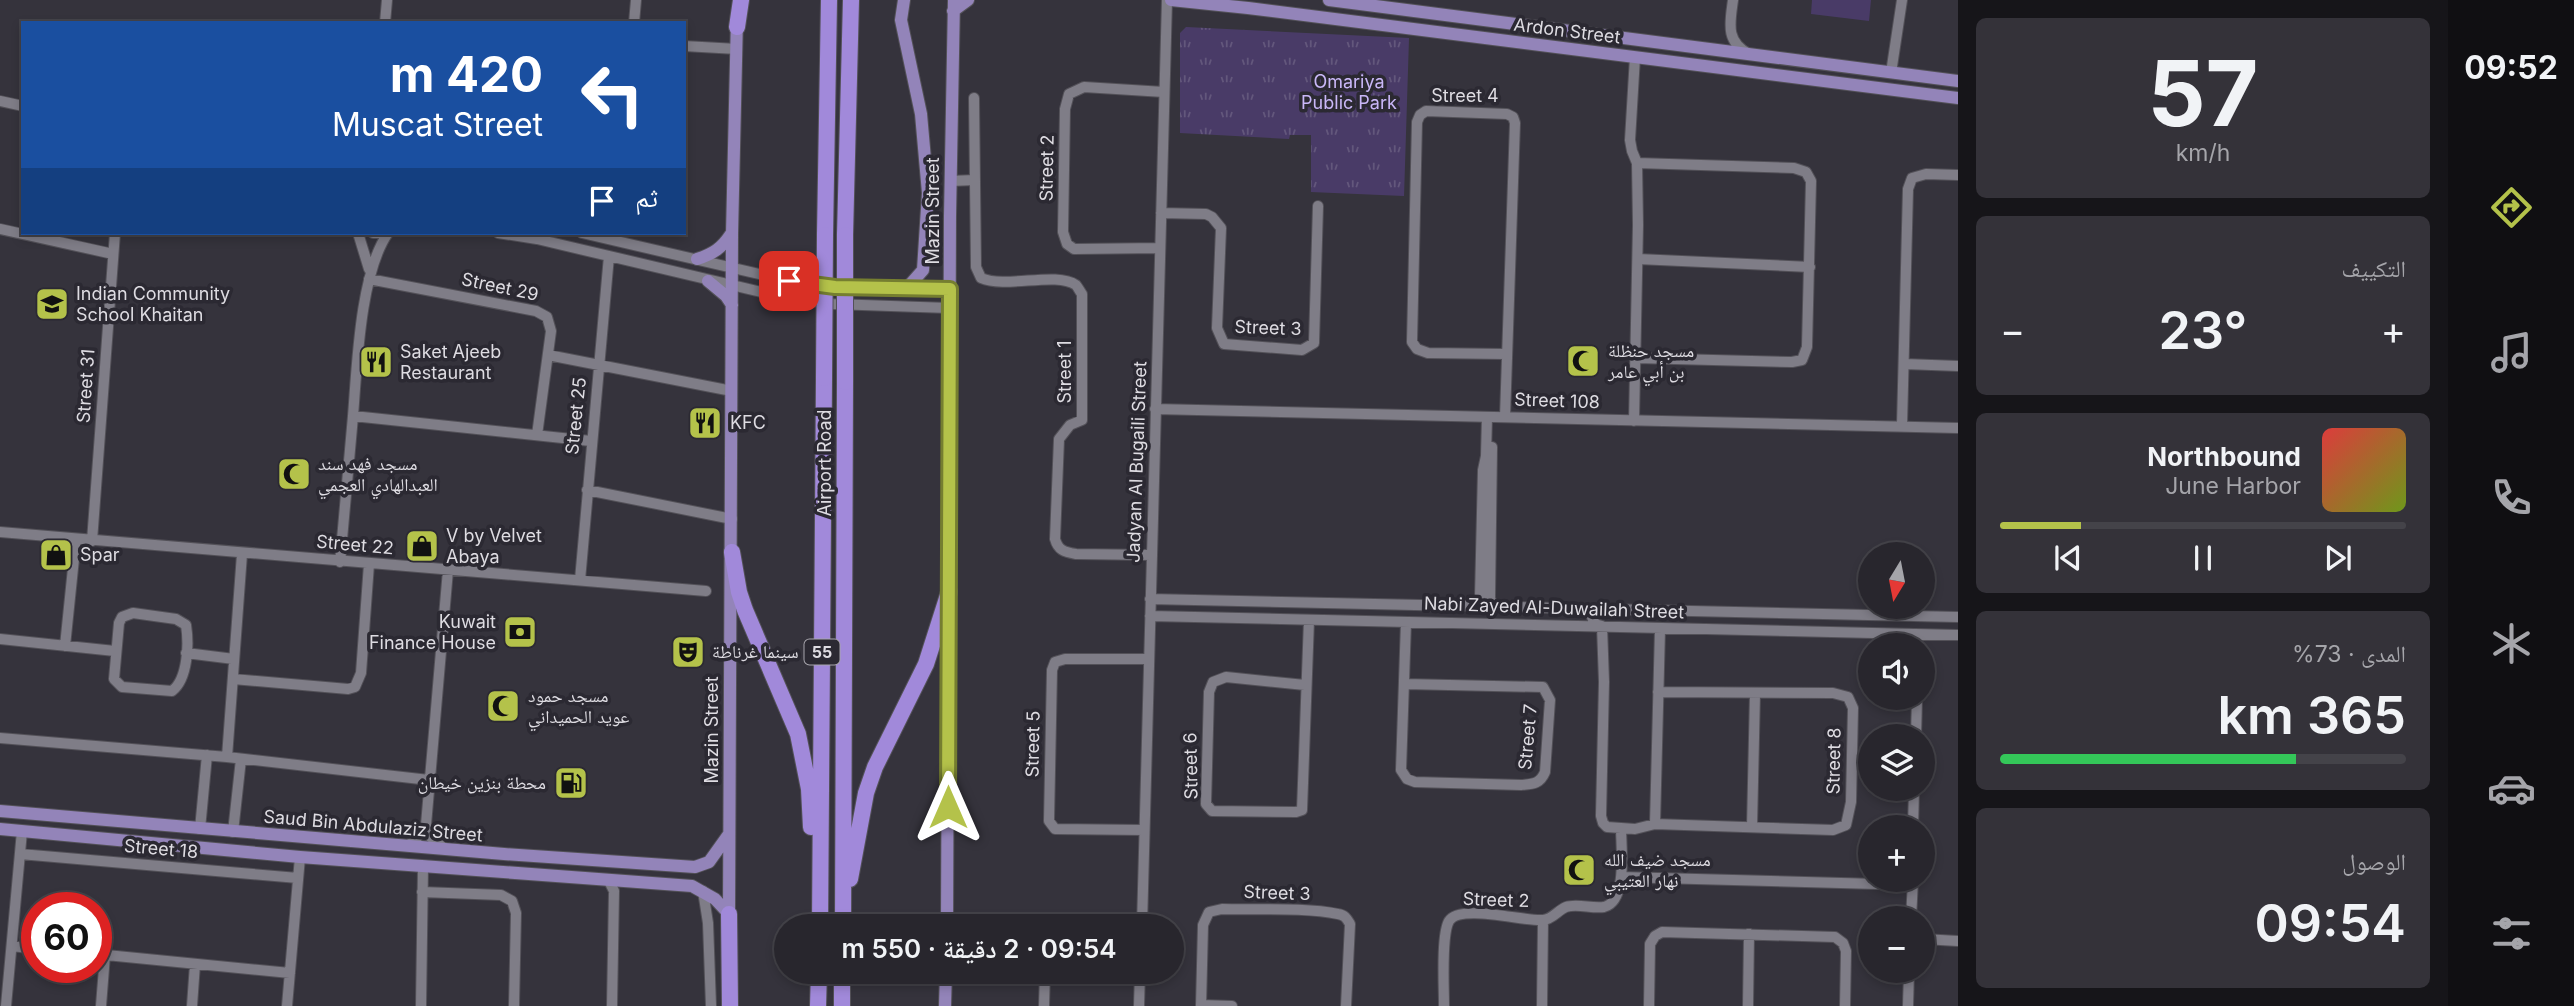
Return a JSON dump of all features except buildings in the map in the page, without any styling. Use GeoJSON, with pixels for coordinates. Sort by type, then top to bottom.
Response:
{"type":"FeatureCollection","features":[{"type":"Feature","properties":{"kind":"highway"},"geometry":{"type":"LineString","coordinates":[[737,27],[739,0]]}},
{"type":"Feature","properties":{"kind":"highway","name":"Airport Road"},"geometry":{"type":"LineString","coordinates":[[820,914],[829,0]]}},
{"type":"Feature","properties":{"kind":"highway","name":"Airport Road"},"geometry":{"type":"LineString","coordinates":[[843,914],[845,235],[851,0]]}},
{"type":"Feature","properties":{"kind":"highway"},"geometry":{"type":"LineString","coordinates":[[732,552],[742,601],[802,748],[819,914]]}},
{"type":"Feature","properties":{"kind":"highway"},"geometry":{"type":"LineString","coordinates":[[844,914],[866,793],[875,767],[926,664],[949,592]]}},
{"type":"Feature","properties":{"kind":"highway"},"geometry":{"type":"LineString","coordinates":[[729,914],[730,1006]]}},
{"type":"Feature","properties":{"kind":"highway"},"geometry":{"type":"LineString","coordinates":[[818,1006],[819,984]]}},
{"type":"Feature","properties":{"kind":"highway"},"geometry":{"type":"LineString","coordinates":[[842,984],[842,1006]]}},
{"type":"Feature","properties":{"kind":"main road"},"geometry":{"type":"LineString","coordinates":[[904,0],[901,20],[921,114],[928,193],[923,270],[907,288]]}},
{"type":"Feature","properties":{"kind":"main road"},"geometry":{"type":"LineString","coordinates":[[953,6],[968,0]]}},
{"type":"Feature","properties":{"kind":"main road","name":"Ardon Street"},"geometry":{"type":"LineString","coordinates":[[1169,0],[1251,4],[1454,35],[1958,99]]}},
{"type":"Feature","properties":{"kind":"main road","name":"Ardon Street"},"geometry":{"type":"LineString","coordinates":[[1329,0],[1958,81]]}},
{"type":"Feature","properties":{"kind":"main road","name":"Mazin Street"},"geometry":{"type":"LineString","coordinates":[[947,914],[953,6]]}},
{"type":"Feature","properties":{"kind":"main road"},"geometry":{"type":"LineString","coordinates":[[1454,35],[1447,27],[1448,21],[1455,16]]}},
{"type":"Feature","properties":{"kind":"main road","name":"Mazin Street"},"geometry":{"type":"LineString","coordinates":[[729,914],[731,286],[737,27]]}},
{"type":"Feature","properties":{"kind":"main road"},"geometry":{"type":"LineString","coordinates":[[697,259],[711,255],[723,246],[732,234]]}},
{"type":"Feature","properties":{"kind":"main road"},"geometry":{"type":"LineString","coordinates":[[708,281],[718,288],[732,306]]}},
{"type":"Feature","properties":{"kind":"main road","name":"Saud Bin Abdulaziz Street"},"geometry":{"type":"LineString","coordinates":[[0,811],[527,856],[695,866]]}},
{"type":"Feature","properties":{"kind":"main road"},"geometry":{"type":"LineString","coordinates":[[151,843],[157,835],[154,825]]}},
{"type":"Feature","properties":{"kind":"main road"},"geometry":{"type":"LineString","coordinates":[[170,844],[168,833],[177,827]]}},
{"type":"Feature","properties":{"kind":"main road","name":"Saud Bin Abdulaziz Street"},"geometry":{"type":"LineString","coordinates":[[0,829],[503,871],[615,884],[698,889]]}},
{"type":"Feature","properties":{"kind":"main road"},"geometry":{"type":"LineString","coordinates":[[729,834],[709,862],[695,866],[698,889],[729,914]]}},
{"type":"Feature","properties":{"kind":"main road"},"geometry":{"type":"LineString","coordinates":[[503,871],[508,863],[504,854]]}},
{"type":"Feature","properties":{"kind":"main road"},"geometry":{"type":"LineString","coordinates":[[525,873],[520,863],[527,856]]}},
{"type":"Feature","properties":{"kind":"main road"},"geometry":{"type":"LineString","coordinates":[[945,1006],[946,984]]}},
{"type":"Feature","properties":{"kind":"street"},"geometry":{"type":"LineString","coordinates":[[385,21],[387,0]]}},
{"type":"Feature","properties":{"kind":"street"},"geometry":{"type":"LineString","coordinates":[[634,21],[636,0]]}},
{"type":"Feature","properties":{"kind":"street","name":"Jadyan Al Bugaili Street"},"geometry":{"type":"LineString","coordinates":[[1142,914],[1164,92],[1169,0]]}},
{"type":"Feature","properties":{"kind":"street"},"geometry":{"type":"LineString","coordinates":[[1733,0],[1729,32],[1739,49],[1749,54]]}},
{"type":"Feature","properties":{"kind":"street"},"geometry":{"type":"LineString","coordinates":[[1891,73],[1902,0]]}},
{"type":"Feature","properties":{"kind":"street"},"geometry":{"type":"LineString","coordinates":[[1707,49],[1717,44],[1729,32]]}},
{"type":"Feature","properties":{"kind":"street"},"geometry":{"type":"LineString","coordinates":[[686,46],[737,49]]}},
{"type":"Feature","properties":{"kind":"street"},"geometry":{"type":"LineString","coordinates":[[1634,421],[1638,259],[1637,163],[1630,140],[1635,57]]}},
{"type":"Feature","properties":{"kind":"street","name":"Street 2"},"geometry":{"type":"LineString","coordinates":[[1160,248],[1074,249],[1066,244],[1063,232],[1065,109],[1069,94],[1084,87],[1164,92]]}},
{"type":"Feature","properties":{"kind":"street","name":"Street 1"},"geometry":{"type":"LineString","coordinates":[[974,98],[976,267],[981,278],[991,283],[1061,280],[1076,285],[1082,295],[1082,420],[1070,425],[1059,439],[1055,539],[1057,547],[1064,552],[1076,554],[1152,555]]}},
{"type":"Feature","properties":{"kind":"street"},"geometry":{"type":"LineString","coordinates":[[0,101],[21,106]]}},
{"type":"Feature","properties":{"kind":"street","name":"Street 4"},"geometry":{"type":"LineString","coordinates":[[1505,417],[1515,123],[1513,117],[1507,114],[1426,111],[1417,122],[1412,342],[1417,349],[1428,353],[1506,354]]}},
{"type":"Feature","properties":{"kind":"street"},"geometry":{"type":"LineString","coordinates":[[1636,358],[1792,362],[1801,360],[1807,347],[1811,181],[1806,172],[1794,168],[1637,163]]}},
{"type":"Feature","properties":{"kind":"street"},"geometry":{"type":"LineString","coordinates":[[1902,425],[1908,189],[1912,178],[1926,174],[1958,175]]}},
{"type":"Feature","properties":{"kind":"street"},"geometry":{"type":"LineString","coordinates":[[950,177],[974,177]]}},
{"type":"Feature","properties":{"kind":"street","name":"Street 3"},"geometry":{"type":"LineString","coordinates":[[1161,213],[1206,214],[1221,228],[1217,328],[1224,344],[1302,350],[1314,343],[1318,206]]}},
{"type":"Feature","properties":{"kind":"street"},"geometry":{"type":"LineString","coordinates":[[0,229],[21,234]]}},
{"type":"Feature","properties":{"kind":"street"},"geometry":{"type":"LineString","coordinates":[[27,235],[113,254]]}},
{"type":"Feature","properties":{"kind":"street","name":"Street 31"},"geometry":{"type":"LineString","coordinates":[[92,541],[115,235]]}},
{"type":"Feature","properties":{"kind":"street"},"geometry":{"type":"LineString","coordinates":[[359,235],[367,257],[369,277]]}},
{"type":"Feature","properties":{"kind":"street"},"geometry":{"type":"LineString","coordinates":[[340,562],[369,277],[387,235]]}},
{"type":"Feature","properties":{"kind":"street"},"geometry":{"type":"LineString","coordinates":[[560,235],[559,240],[564,246]]}},
{"type":"Feature","properties":{"kind":"street"},"geometry":{"type":"LineString","coordinates":[[541,236],[564,246],[787,298],[833,304],[949,308]]}},
{"type":"Feature","properties":{"kind":"street"},"geometry":{"type":"LineString","coordinates":[[613,236],[732,269],[835,287],[950,289]]}},
{"type":"Feature","properties":{"kind":"street","name":"Street 25"},"geometry":{"type":"LineString","coordinates":[[580,580],[609,256]]}},
{"type":"Feature","properties":{"kind":"street"},"geometry":{"type":"LineString","coordinates":[[1638,259],[1810,267]]}},
{"type":"Feature","properties":{"kind":"street","name":"Street 29"},"geometry":{"type":"LineString","coordinates":[[369,277],[536,311],[547,317],[551,331],[537,435]]}},
{"type":"Feature","properties":{"kind":"street"},"geometry":{"type":"LineString","coordinates":[[548,355],[732,391]]}},
{"type":"Feature","properties":{"kind":"street"},"geometry":{"type":"LineString","coordinates":[[1905,364],[1958,366]]}},
{"type":"Feature","properties":{"kind":"street","name":"Street 108"},"geometry":{"type":"LineString","coordinates":[[1156,409],[1958,428]]}},
{"type":"Feature","properties":{"kind":"street"},"geometry":{"type":"LineString","coordinates":[[353,416],[591,441]]}},
{"type":"Feature","properties":{"kind":"street"},"geometry":{"type":"LineString","coordinates":[[1490,417],[1486,568],[1493,608]]}},
{"type":"Feature","properties":{"kind":"street"},"geometry":{"type":"LineString","coordinates":[[587,490],[732,519]]}},
{"type":"Feature","properties":{"kind":"street","name":"Street 22"},"geometry":{"type":"LineString","coordinates":[[0,532],[706,591]]}},
{"type":"Feature","properties":{"kind":"street"},"geometry":{"type":"LineString","coordinates":[[65,646],[76,540]]}},
{"type":"Feature","properties":{"kind":"street"},"geometry":{"type":"LineString","coordinates":[[227,757],[242,554]]}},
{"type":"Feature","properties":{"kind":"street"},"geometry":{"type":"LineString","coordinates":[[233,679],[348,690],[355,687],[361,673],[369,564]]}},
{"type":"Feature","properties":{"kind":"street"},"geometry":{"type":"LineString","coordinates":[[1475,607],[1486,568]]}},
{"type":"Feature","properties":{"kind":"street"},"geometry":{"type":"LineString","coordinates":[[445,849],[428,835],[426,825],[448,570]]}},
{"type":"Feature","properties":{"kind":"street","name":"Nabi Zayed Al-Duwailah Street"},"geometry":{"type":"LineString","coordinates":[[1150,599],[1858,614]]}},
{"type":"Feature","properties":{"kind":"street"},"geometry":{"type":"LineString","coordinates":[[1227,618],[1231,611],[1228,601]]}},
{"type":"Feature","properties":{"kind":"street"},"geometry":{"type":"LineString","coordinates":[[1250,619],[1244,612],[1247,603],[1251,601]]}},
{"type":"Feature","properties":{"kind":"street"},"geometry":{"type":"LineString","coordinates":[[1571,609],[1582,615],[1578,622],[1572,625]]}},
{"type":"Feature","properties":{"kind":"street"},"geometry":{"type":"LineString","coordinates":[[1543,920],[1566,907],[1606,906],[1617,897],[1621,877],[1621,828],[1608,827],[1601,816],[1604,682],[1602,626],[1595,624],[1592,617],[1600,609]]}},
{"type":"Feature","properties":{"kind":"street"},"geometry":{"type":"LineString","coordinates":[[133,613],[182,621],[187,632],[182,681],[172,691],[122,687],[117,684],[114,679],[115,651],[119,623],[122,617],[133,613]]}},
{"type":"Feature","properties":{"kind":"street","name":"Nabi Zayed Al-Duwailah Street"},"geometry":{"type":"LineString","coordinates":[[1150,616],[1858,633]]}},
{"type":"Feature","properties":{"kind":"street","name":"Nabi Zayed Al-Duwailah Street"},"geometry":{"type":"LineString","coordinates":[[1936,616],[1958,617]]}},
{"type":"Feature","properties":{"kind":"street","name":"Street 6"},"geometry":{"type":"LineString","coordinates":[[1305,685],[1226,677],[1213,682],[1209,692],[1206,804],[1212,811],[1302,810],[1309,620]]}},
{"type":"Feature","properties":{"kind":"street","name":"Street 7"},"geometry":{"type":"LineString","coordinates":[[1405,684],[1543,687],[1550,699],[1545,772],[1542,780],[1521,785],[1415,782],[1407,779],[1401,770],[1406,622]]}},
{"type":"Feature","properties":{"kind":"street"},"geometry":{"type":"LineString","coordinates":[[1655,824],[1660,629]]}},
{"type":"Feature","properties":{"kind":"street","name":"Nabi Zayed Al-Duwailah Street"},"geometry":{"type":"LineString","coordinates":[[1935,634],[1958,635]]}},
{"type":"Feature","properties":{"kind":"street"},"geometry":{"type":"LineString","coordinates":[[0,639],[115,651]]}},
{"type":"Feature","properties":{"kind":"street"},"geometry":{"type":"LineString","coordinates":[[186,653],[234,659]]}},
{"type":"Feature","properties":{"kind":"street","name":"Street 5"},"geometry":{"type":"LineString","coordinates":[[1144,830],[1055,830],[1051,826],[1052,670],[1055,662],[1065,659],[1149,659]]}},
{"type":"Feature","properties":{"kind":"street","name":"Street 8"},"geometry":{"type":"LineString","coordinates":[[1621,828],[1635,829],[1655,824],[1833,830],[1846,825],[1852,802],[1853,708],[1847,697],[1833,693],[1658,692]]}},
{"type":"Feature","properties":{"kind":"street"},"geometry":{"type":"LineString","coordinates":[[1752,827],[1755,693]]}},
{"type":"Feature","properties":{"kind":"street"},"geometry":{"type":"LineString","coordinates":[[0,738],[207,755],[429,780]]}},
{"type":"Feature","properties":{"kind":"street"},"geometry":{"type":"LineString","coordinates":[[200,829],[207,755]]}},
{"type":"Feature","properties":{"kind":"street"},"geometry":{"type":"LineString","coordinates":[[233,832],[241,759]]}},
{"type":"Feature","properties":{"kind":"street"},"geometry":{"type":"LineString","coordinates":[[405,846],[415,841],[426,825]]}},
{"type":"Feature","properties":{"kind":"street"},"geometry":{"type":"LineString","coordinates":[[6,1006],[22,831]]}},
{"type":"Feature","properties":{"kind":"street","name":"Street 18"},"geometry":{"type":"LineString","coordinates":[[20,854],[298,878]]}},
{"type":"Feature","properties":{"kind":"street"},"geometry":{"type":"LineString","coordinates":[[287,1006],[300,856]]}},
{"type":"Feature","properties":{"kind":"street"},"geometry":{"type":"LineString","coordinates":[[421,1006],[423,866]]}},
{"type":"Feature","properties":{"kind":"street"},"geometry":{"type":"LineString","coordinates":[[1621,877],[1858,882]]}},
{"type":"Feature","properties":{"kind":"street"},"geometry":{"type":"LineString","coordinates":[[612,1006],[615,884]]}},
{"type":"Feature","properties":{"kind":"street"},"geometry":{"type":"LineString","coordinates":[[698,889],[708,923],[710,1006]]}},
{"type":"Feature","properties":{"kind":"street"},"geometry":{"type":"LineString","coordinates":[[422,892],[501,895],[512,901],[516,913],[514,1006]]}},
{"type":"Feature","properties":{"kind":"street","name":"Street 3"},"geometry":{"type":"LineString","coordinates":[[1232,1006],[1201,1005],[1203,925],[1209,912],[1222,909],[1341,914],[1350,924],[1346,1006]]}},
{"type":"Feature","properties":{"kind":"street","name":"Street 2"},"geometry":{"type":"LineString","coordinates":[[1444,1006],[1445,932],[1450,919],[1458,914],[1543,920],[1542,1006]]}},
{"type":"Feature","properties":{"kind":"street"},"geometry":{"type":"LineString","coordinates":[[1649,1006],[1650,944],[1655,936],[1662,932],[1835,937],[1843,943],[1846,951],[1845,1006]]}},
{"type":"Feature","properties":{"kind":"street"},"geometry":{"type":"LineString","coordinates":[[1748,1006],[1749,934]]}},
{"type":"Feature","properties":{"kind":"street"},"geometry":{"type":"LineString","coordinates":[[1935,939],[1958,940]]}},
{"type":"Feature","properties":{"kind":"street"},"geometry":{"type":"LineString","coordinates":[[12,946],[21,947]]}},
{"type":"Feature","properties":{"kind":"street"},"geometry":{"type":"LineString","coordinates":[[112,956],[290,973]]}},
{"type":"Feature","properties":{"kind":"street"},"geometry":{"type":"LineString","coordinates":[[192,1006],[195,964]]}},
{"type":"Feature","properties":{"kind":"street"},"geometry":{"type":"LineString","coordinates":[[100,983],[100,1006]]}},
{"type":"Feature","properties":{"kind":"street"},"geometry":{"type":"LineString","coordinates":[[1908,1006],[1909,983]]}},
{"type":"Feature","properties":{"kind":"street"},"geometry":{"type":"LineString","coordinates":[[1044,1006],[1045,984]]}},
{"type":"Feature","properties":{"kind":"street"},"geometry":{"type":"LineString","coordinates":[[1139,1006],[1140,984]]}},
{"type":"Feature","properties":{"kind":"green space"},"geometry":{"type":"Polygon","coordinates":[[[1812,0],[1871,0],[1869,21],[1811,14],[1812,0]]]}},
{"type":"Feature","properties":{"kind":"green space","name":"Omariya Public Park"},"geometry":{"type":"Polygon","coordinates":[[[1186,27],[1409,38],[1404,196],[1311,192],[1311,135],[1290,135],[1289,139],[1180,133],[1180,33],[1186,27]]]}},
{"type":"Feature","properties":{"kind":"place","name":"Indian Community School Khaitan"},"geometry":{"type":"Point","coordinates":[52,304]}},
{"type":"Feature","properties":{"kind":"place","name":"مسجد حنظلة بن أبي عامر"},"geometry":{"type":"Point","coordinates":[1583,361]}},
{"type":"Feature","properties":{"kind":"place","name":"Saket Ajeeb Restaurant"},"geometry":{"type":"Point","coordinates":[376,362]}},
{"type":"Feature","properties":{"kind":"place","name":"KFC"},"geometry":{"type":"Point","coordinates":[705,423]}},
{"type":"Feature","properties":{"kind":"place","name":"مسجد فهد سند العبدالهادي العجمي"},"geometry":{"type":"Point","coordinates":[294,474]}},
{"type":"Feature","properties":{"kind":"place","name":"V by Velvet Abaya"},"geometry":{"type":"Point","coordinates":[422,546]}},
{"type":"Feature","properties":{"kind":"place","name":"Spar"},"geometry":{"type":"Point","coordinates":[56,555]}},
{"type":"Feature","properties":{"kind":"place","name":"Kuwait Finance House"},"geometry":{"type":"Point","coordinates":[520,632]}},
{"type":"Feature","properties":{"kind":"place","name":"سينما غرناطة"},"geometry":{"type":"Point","coordinates":[688,652]}},
{"type":"Feature","properties":{"kind":"place","name":"مسجد حمود عويد الحميداني"},"geometry":{"type":"Point","coordinates":[503,706]}},
{"type":"Feature","properties":{"kind":"place","name":"محطة بنزين خيطان"},"geometry":{"type":"Point","coordinates":[571,783]}},
{"type":"Feature","properties":{"kind":"place","name":"مسجد ضيف الله نهار العتيبي"},"geometry":{"type":"Point","coordinates":[1579,870]}},
{"type":"Feature","properties":{"kind":"route"},"geometry":{"type":"LineString","coordinates":[[789,281],[835,287],[950,289],[948,807]]}}]}
